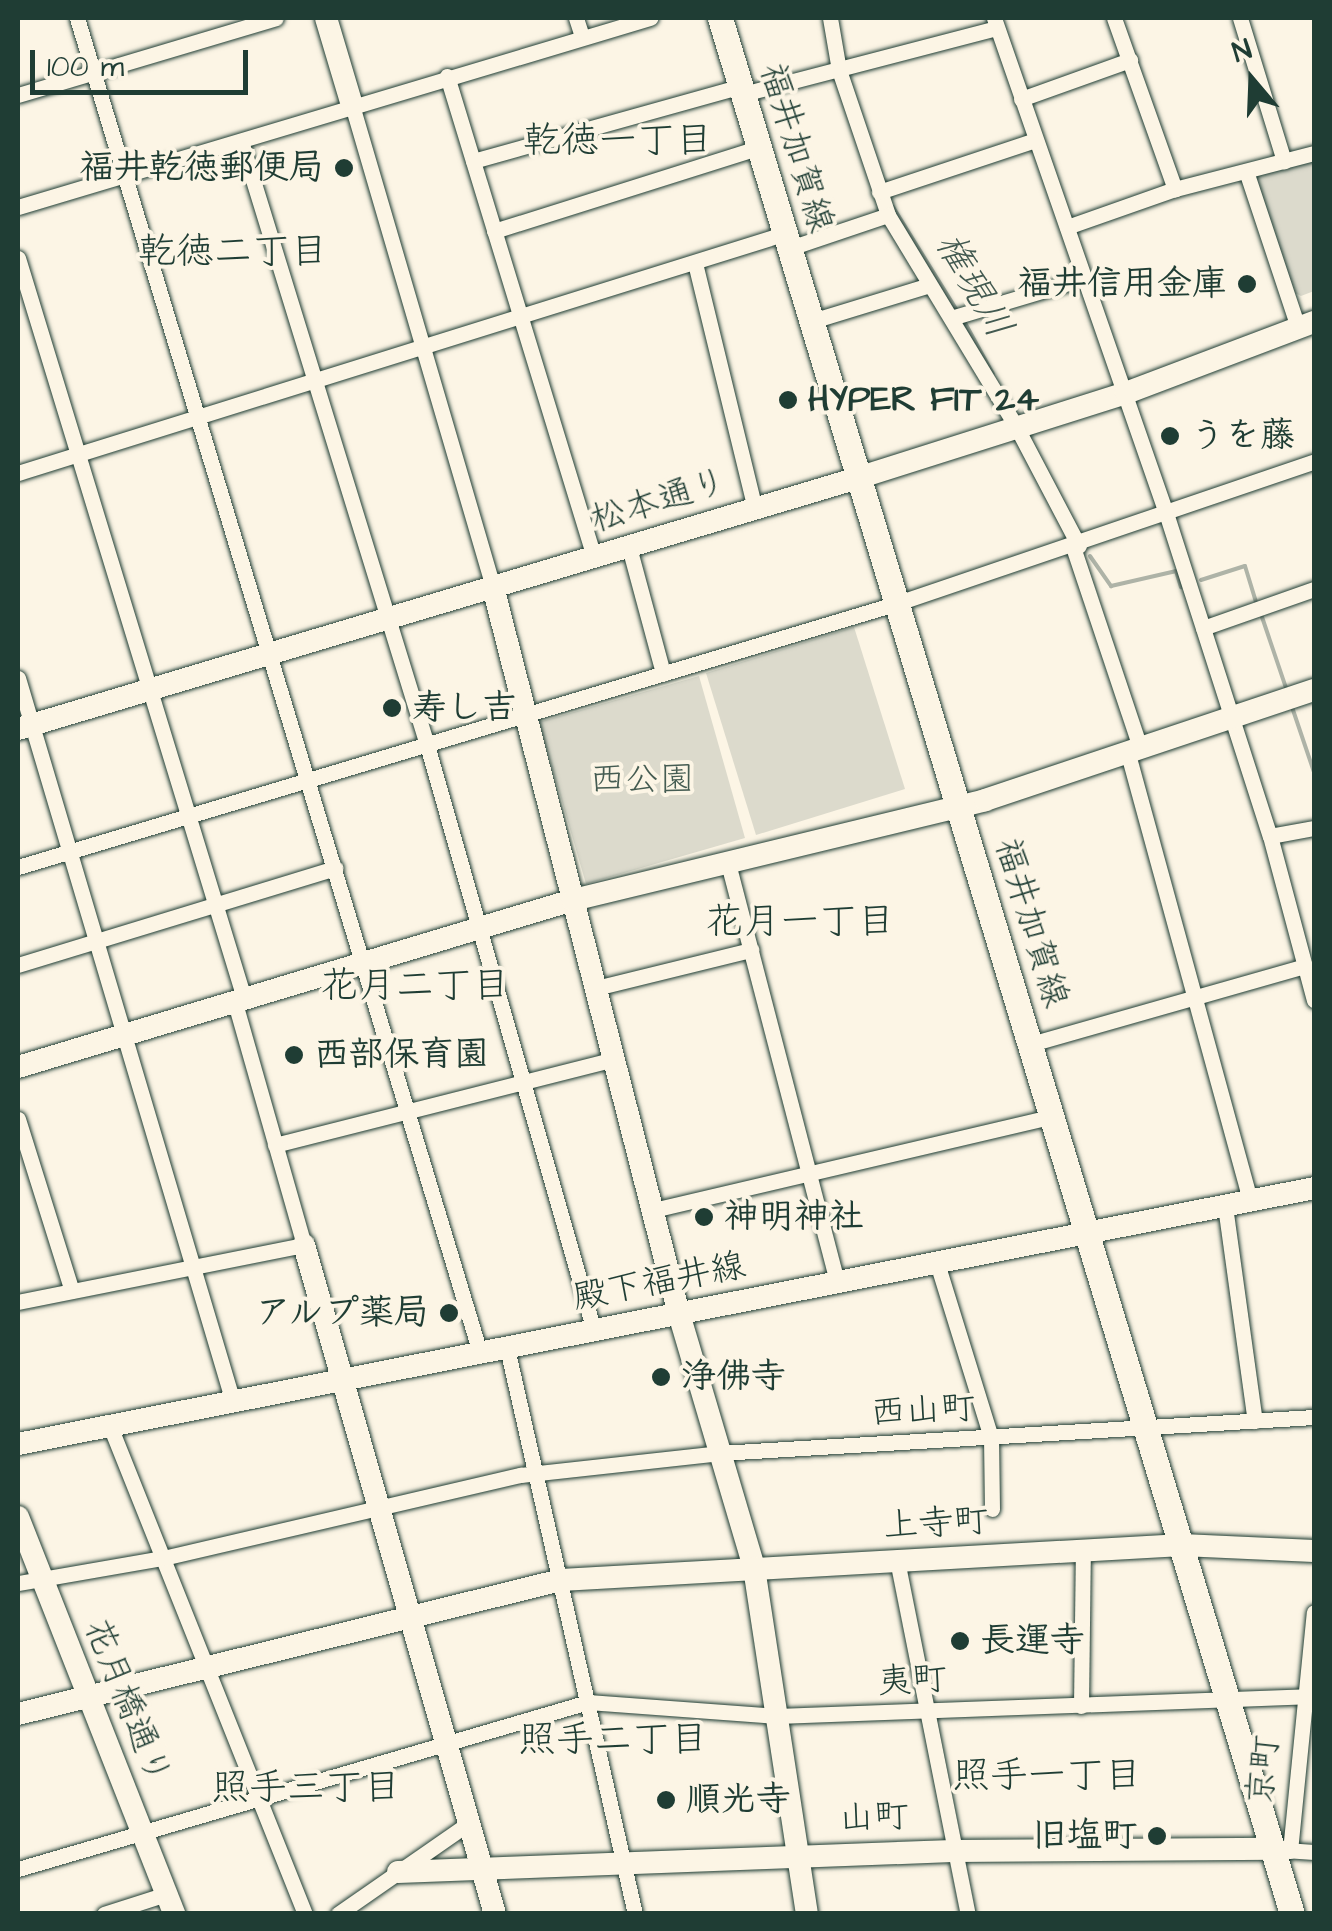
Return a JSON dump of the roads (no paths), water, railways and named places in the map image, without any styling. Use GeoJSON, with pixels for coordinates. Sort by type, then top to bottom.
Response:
{"type":"FeatureCollection","features":[{"type":"Feature","properties":{"kind":"main road","name":"福井加賀線"},"geometry":{"type":"LineString","coordinates":[[720,18],[1182,1545],[1230,1700],[1283,1850]]}},
{"type":"Feature","properties":{"kind":"main road","name":"京町"},"geometry":{"type":"LineString","coordinates":[[1283,1850],[1292,1914]]}},
{"type":"Feature","properties":{"kind":"street"},"geometry":{"type":"LineString","coordinates":[[78,18],[480,1353]]}},
{"type":"Feature","properties":{"kind":"street"},"geometry":{"type":"LineString","coordinates":[[18,95],[276,18]]}},
{"type":"Feature","properties":{"kind":"street"},"geometry":{"type":"LineString","coordinates":[[326,18],[493,587],[679,1314],[754,1568],[807,1914]]}},
{"type":"Feature","properties":{"kind":"street"},"geometry":{"type":"LineString","coordinates":[[576,18],[582,37]]}},
{"type":"Feature","properties":{"kind":"street"},"geometry":{"type":"LineString","coordinates":[[18,208],[650,18]]}},
{"type":"Feature","properties":{"kind":"street"},"geometry":{"type":"LineString","coordinates":[[830,18],[888,216],[930,285],[958,315],[1076,547],[1134,752],[1192,994],[1250,1201]]}},
{"type":"Feature","properties":{"kind":"street"},"geometry":{"type":"LineString","coordinates":[[1114,18],[1175,189]]}},
{"type":"Feature","properties":{"kind":"street"},"geometry":{"type":"LineString","coordinates":[[1240,18],[1284,161]]}},
{"type":"Feature","properties":{"kind":"street"},"geometry":{"type":"LineString","coordinates":[[473,161],[742,90],[843,70],[995,23],[1167,516],[1270,836],[1313,989]]}},
{"type":"Feature","properties":{"kind":"street"},"geometry":{"type":"LineString","coordinates":[[1021,98],[1130,60]]}},
{"type":"Feature","properties":{"kind":"street"},"geometry":{"type":"LineString","coordinates":[[448,76],[594,557]]}},
{"type":"Feature","properties":{"kind":"street"},"geometry":{"type":"LineString","coordinates":[[878,192],[1035,140]]}},
{"type":"Feature","properties":{"kind":"street"},"geometry":{"type":"LineString","coordinates":[[242,141],[480,927],[594,1330]]}},
{"type":"Feature","properties":{"kind":"street"},"geometry":{"type":"LineString","coordinates":[[494,231],[760,147]]}},
{"type":"Feature","properties":{"kind":"street"},"geometry":{"type":"LineString","coordinates":[[1067,227],[1175,189],[1314,153]]}},
{"type":"Feature","properties":{"kind":"street"},"geometry":{"type":"LineString","coordinates":[[1246,171],[1309,328]]}},
{"type":"Feature","properties":{"kind":"street"},"geometry":{"type":"LineString","coordinates":[[18,473],[424,350],[695,262],[888,216]]}},
{"type":"Feature","properties":{"kind":"street"},"geometry":{"type":"LineString","coordinates":[[18,258],[216,905],[276,1145],[494,1914]]}},
{"type":"Feature","properties":{"kind":"street"},"geometry":{"type":"LineString","coordinates":[[695,262],[755,509]]}},
{"type":"Feature","properties":{"kind":"street"},"geometry":{"type":"LineString","coordinates":[[958,315],[1085,278]]}},
{"type":"Feature","properties":{"kind":"street"},"geometry":{"type":"LineString","coordinates":[[812,321],[930,285]]}},
{"type":"Feature","properties":{"kind":"street","name":"松本通り"},"geometry":{"type":"LineString","coordinates":[[25,727],[858,478],[1126,393],[1309,328]]}},
{"type":"Feature","properties":{"kind":"street"},"geometry":{"type":"LineString","coordinates":[[18,867],[898,604],[1167,516],[1314,461]]}},
{"type":"Feature","properties":{"kind":"street"},"geometry":{"type":"LineString","coordinates":[[629,547],[663,674]]}},
{"type":"Feature","properties":{"kind":"street"},"geometry":{"type":"LineString","coordinates":[[1203,628],[1314,588]]}},
{"type":"Feature","properties":{"kind":"street"},"geometry":{"type":"LineString","coordinates":[[18,678],[25,727],[69,852],[233,1402]]}},
{"type":"Feature","properties":{"kind":"street"},"geometry":{"type":"LineString","coordinates":[[18,1067],[573,900],[729,866],[959,807],[1314,690]]}},
{"type":"Feature","properties":{"kind":"street"},"geometry":{"type":"LineString","coordinates":[[1270,836],[1314,828]]}},
{"type":"Feature","properties":{"kind":"street"},"geometry":{"type":"LineString","coordinates":[[729,866],[837,1282]]}},
{"type":"Feature","properties":{"kind":"street"},"geometry":{"type":"LineString","coordinates":[[18,965],[336,868]]}},
{"type":"Feature","properties":{"kind":"street"},"geometry":{"type":"LineString","coordinates":[[596,988],[751,950]]}},
{"type":"Feature","properties":{"kind":"street"},"geometry":{"type":"LineString","coordinates":[[1032,1044],[1192,994],[1305,966]]}},
{"type":"Feature","properties":{"kind":"street"},"geometry":{"type":"LineString","coordinates":[[276,1145],[614,1059]]}},
{"type":"Feature","properties":{"kind":"street"},"geometry":{"type":"LineString","coordinates":[[652,1210],[1054,1116]]}},
{"type":"Feature","properties":{"kind":"street"},"geometry":{"type":"LineString","coordinates":[[18,1119],[72,1291]]}},
{"type":"Feature","properties":{"kind":"street","name":"殿下福井線"},"geometry":{"type":"LineString","coordinates":[[18,1444],[1314,1188]]}},
{"type":"Feature","properties":{"kind":"street"},"geometry":{"type":"LineString","coordinates":[[1225,1206],[1255,1420]]}},
{"type":"Feature","properties":{"kind":"street"},"geometry":{"type":"LineString","coordinates":[[18,1302],[304,1245]]}},
{"type":"Feature","properties":{"kind":"street"},"geometry":{"type":"LineString","coordinates":[[937,1263],[991,1437],[992,1510]]}},
{"type":"Feature","properties":{"kind":"street"},"geometry":{"type":"LineString","coordinates":[[507,1348],[635,1914]]}},
{"type":"Feature","properties":{"kind":"street","name":"西山町"},"geometry":{"type":"LineString","coordinates":[[28,1581],[163,1558],[537,1474],[720,1453],[1314,1417]]}},
{"type":"Feature","properties":{"kind":"street"},"geometry":{"type":"LineString","coordinates":[[110,1426],[305,1914]]}},
{"type":"Feature","properties":{"kind":"street","name":"花月橋通り"},"geometry":{"type":"LineString","coordinates":[[18,1517],[28,1581],[87,1696],[170,1904]]}},
{"type":"Feature","properties":{"kind":"street","name":"上寺町"},"geometry":{"type":"LineString","coordinates":[[18,1714],[560,1580],[1182,1545],[1314,1551]]}},
{"type":"Feature","properties":{"kind":"street"},"geometry":{"type":"LineString","coordinates":[[1080,1706],[1082,1553]]}},
{"type":"Feature","properties":{"kind":"street"},"geometry":{"type":"LineString","coordinates":[[897,1560],[968,1914]]}},
{"type":"Feature","properties":{"kind":"street","name":"京町"},"geometry":{"type":"LineString","coordinates":[[1283,1850],[1306,1781],[1314,1612]]}},
{"type":"Feature","properties":{"kind":"street","name":"夷町"},"geometry":{"type":"LineString","coordinates":[[18,1869],[445,1740],[588,1702],[776,1716],[1310,1696]]}},
{"type":"Feature","properties":{"kind":"street"},"geometry":{"type":"LineString","coordinates":[[338,1914],[469,1823]]}},
{"type":"Feature","properties":{"kind":"street"},"geometry":{"type":"LineString","coordinates":[[1283,1850],[1314,1852]]}},
{"type":"Feature","properties":{"kind":"street","name":"山町"},"geometry":{"type":"LineString","coordinates":[[398,1872],[483,1873],[953,1851],[1283,1850]]}},
{"type":"Feature","properties":{"kind":"street"},"geometry":{"type":"LineString","coordinates":[[104,1914],[170,1904]]}},
{"type":"Feature","properties":{"kind":"waterway","name":"権現川"},"geometry":{"type":"LineString","coordinates":[[893,207],[956,309]]}},
{"type":"Feature","properties":{"kind":"waterway","name":"権現川"},"geometry":{"type":"LineString","coordinates":[[964,321],[993,374]]}},
{"type":"Feature","properties":{"kind":"waterway","name":"権現川"},"geometry":{"type":"LineString","coordinates":[[1090,556],[1111,586],[1176,571],[1181,587]]}},
{"type":"Feature","properties":{"kind":"waterway","name":"権現川"},"geometry":{"type":"LineString","coordinates":[[1201,580],[1245,566],[1256,601]]}},
{"type":"Feature","properties":{"kind":"waterway","name":"権現川"},"geometry":{"type":"LineString","coordinates":[[1262,617],[1287,691]]}},
{"type":"Feature","properties":{"kind":"waterway","name":"権現川"},"geometry":{"type":"LineString","coordinates":[[1293,710],[1314,772]]}},
{"type":"Feature","properties":{"kind":"place","name":"福井乾徳郵便局"},"geometry":{"type":"Point","coordinates":[344,168]}},
{"type":"Feature","properties":{"kind":"place","name":"福井信用金庫"},"geometry":{"type":"Point","coordinates":[1247,284]}},
{"type":"Feature","properties":{"kind":"place","name":"HYPER FIT 24"},"geometry":{"type":"Point","coordinates":[788,400]}},
{"type":"Feature","properties":{"kind":"place","name":"うを藤"},"geometry":{"type":"Point","coordinates":[1170,436]}},
{"type":"Feature","properties":{"kind":"place","name":"寿し吉"},"geometry":{"type":"Point","coordinates":[392,708]}},
{"type":"Feature","properties":{"kind":"place","name":"西部保育園"},"geometry":{"type":"Point","coordinates":[294,1055]}},
{"type":"Feature","properties":{"kind":"place","name":"神明神社"},"geometry":{"type":"Point","coordinates":[704,1217]}},
{"type":"Feature","properties":{"kind":"place","name":"アルプ薬局"},"geometry":{"type":"Point","coordinates":[449,1313]}},
{"type":"Feature","properties":{"kind":"place","name":"浄佛寺"},"geometry":{"type":"Point","coordinates":[661,1377]}},
{"type":"Feature","properties":{"kind":"place","name":"長運寺"},"geometry":{"type":"Point","coordinates":[960,1641]}},
{"type":"Feature","properties":{"kind":"place","name":"順光寺"},"geometry":{"type":"Point","coordinates":[666,1800]}},
{"type":"Feature","properties":{"kind":"place","name":"旧塩町"},"geometry":{"type":"Point","coordinates":[1157,1836]}},
{"type":"Feature","properties":{"kind":"district","name":"乾徳一丁目"},"geometry":{"type":"Point","coordinates":[618,142]}},
{"type":"Feature","properties":{"kind":"district","name":"乾徳二丁目"},"geometry":{"type":"Point","coordinates":[233,253]}},
{"type":"Feature","properties":{"kind":"district","name":"花月一丁目"},"geometry":{"type":"Point","coordinates":[800,923]}},
{"type":"Feature","properties":{"kind":"district","name":"花月二丁目"},"geometry":{"type":"Point","coordinates":[415,987]}},
{"type":"Feature","properties":{"kind":"district","name":"照手二丁目"},"geometry":{"type":"Point","coordinates":[613,1741]}},
{"type":"Feature","properties":{"kind":"district","name":"照手一丁目"},"geometry":{"type":"Point","coordinates":[1047,1777]}},
{"type":"Feature","properties":{"kind":"district","name":"照手三丁目"},"geometry":{"type":"Point","coordinates":[306,1789]}},
{"type":"Feature","properties":{"kind":"park label","name":"西公園"},"geometry":{"type":"Point","coordinates":[642,780]}}]}
